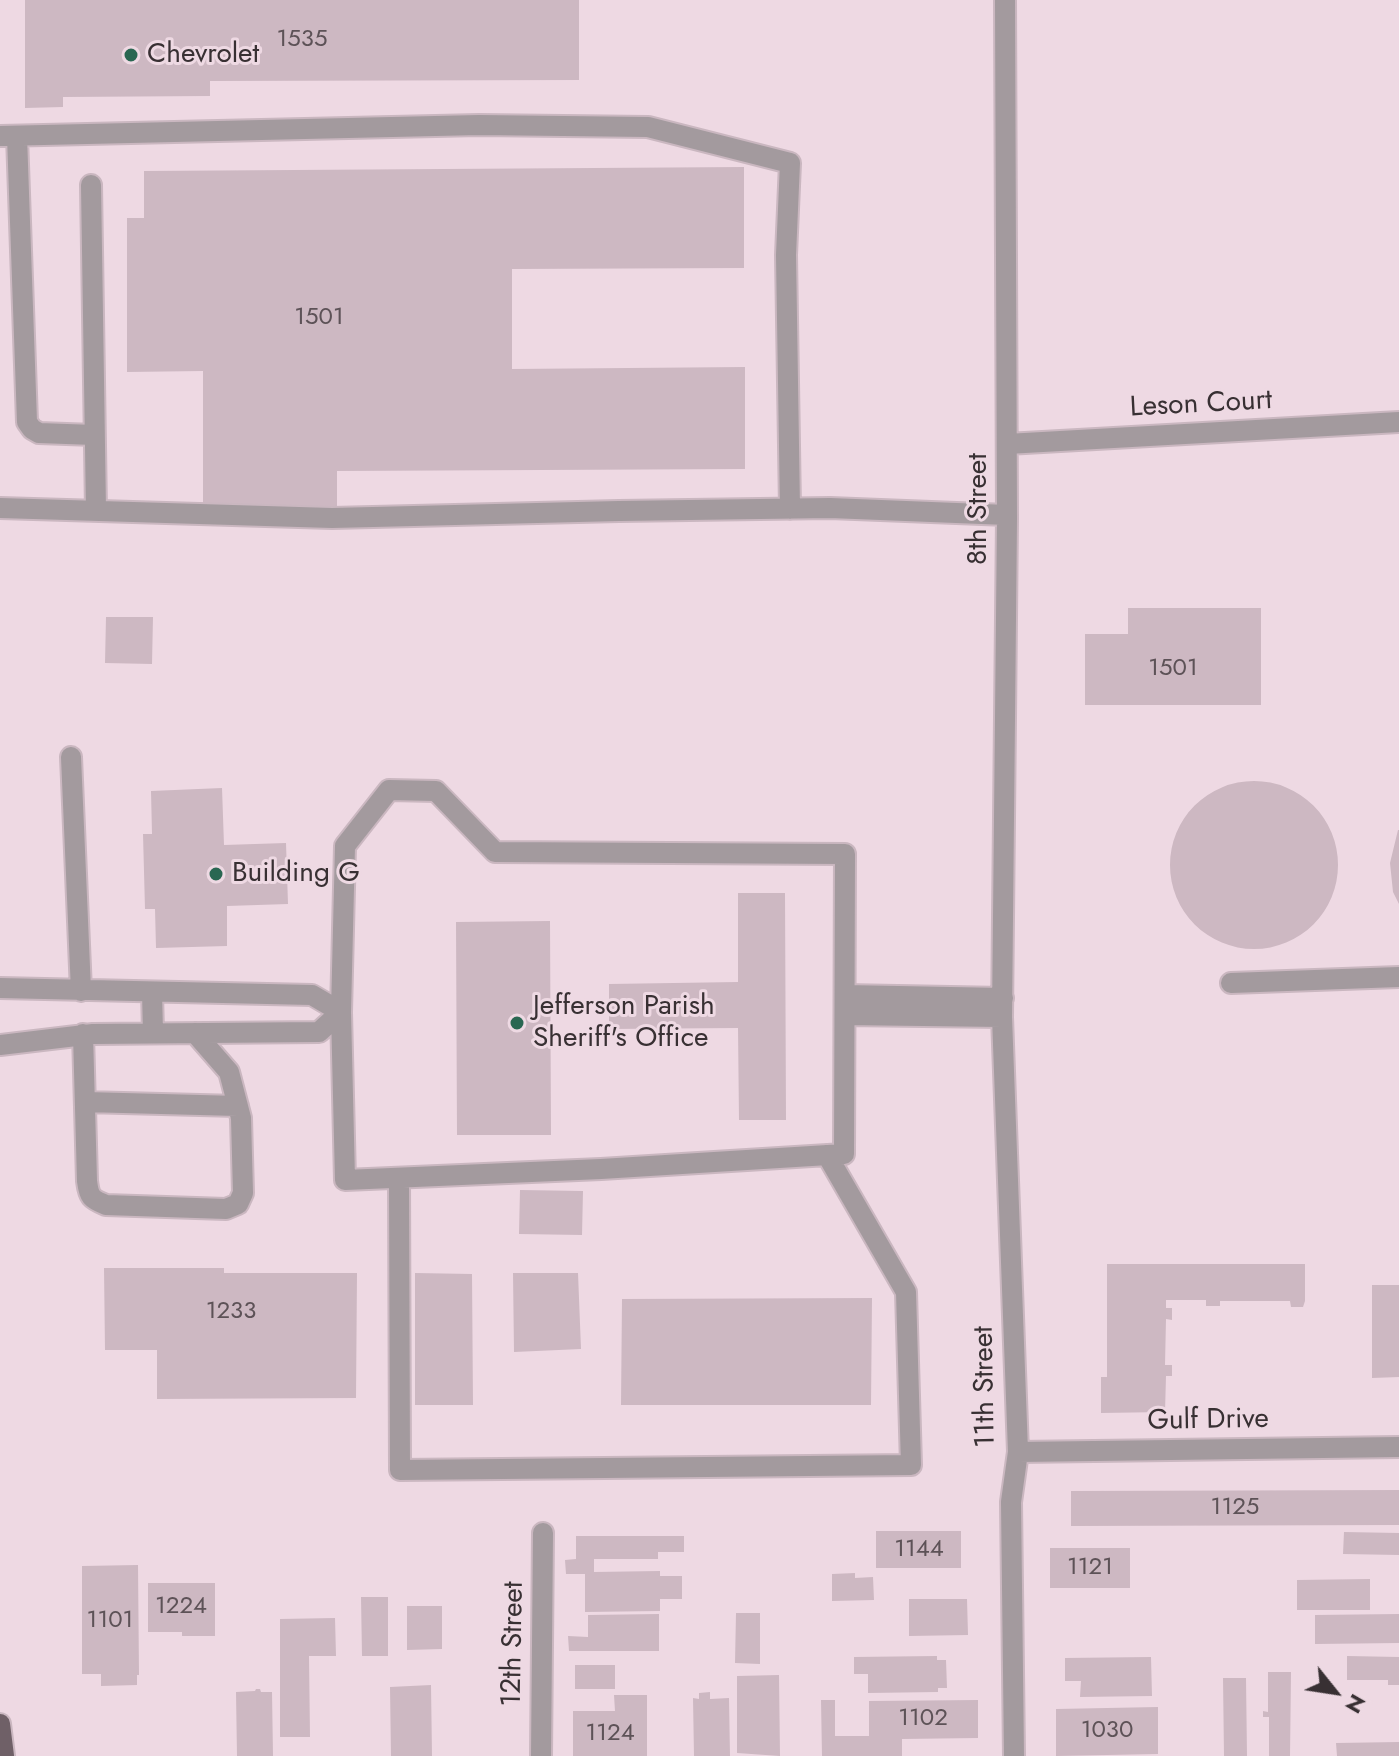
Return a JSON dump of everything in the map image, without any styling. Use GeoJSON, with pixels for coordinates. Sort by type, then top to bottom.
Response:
{"type":"FeatureCollection","features":[{"type":"Feature","properties":{"kind":"main road"},"geometry":{"type":"LineString","coordinates":[[0,1724],[4,1756]]}},
{"type":"Feature","properties":{"kind":"street","name":"8th Street"},"geometry":{"type":"LineString","coordinates":[[1002,1008],[1007,515],[1005,0]]}},
{"type":"Feature","properties":{"kind":"street"},"geometry":{"type":"LineString","coordinates":[[94,435],[39,433],[27,422],[9,136],[479,125],[648,127],[790,163],[786,255],[790,509]]}},
{"type":"Feature","properties":{"kind":"street"},"geometry":{"type":"LineString","coordinates":[[91,185],[96,511]]}},
{"type":"Feature","properties":{"kind":"street","name":"Leson Court"},"geometry":{"type":"LineString","coordinates":[[1007,444],[1399,422]]}},
{"type":"Feature","properties":{"kind":"street"},"geometry":{"type":"LineString","coordinates":[[0,508],[332,518],[830,508],[1007,515]]}},
{"type":"Feature","properties":{"kind":"street"},"geometry":{"type":"LineString","coordinates":[[71,757],[81,991]]}},
{"type":"Feature","properties":{"kind":"street"},"geometry":{"type":"LineString","coordinates":[[389,790],[436,791],[495,852],[845,854],[845,1005],[844,1154],[345,1180],[341,1012],[345,846],[389,790]]}},
{"type":"Feature","properties":{"kind":"street"},"geometry":{"type":"LineString","coordinates":[[1231,983],[1399,977]]}},
{"type":"Feature","properties":{"kind":"street"},"geometry":{"type":"LineString","coordinates":[[0,988],[312,995],[341,1012]]}},
{"type":"Feature","properties":{"kind":"street"},"geometry":{"type":"LineString","coordinates":[[152,992],[153,1033]]}},
{"type":"Feature","properties":{"kind":"street"},"geometry":{"type":"LineString","coordinates":[[845,1005],[1002,1008]]}},
{"type":"Feature","properties":{"kind":"street","name":"11th Street"},"geometry":{"type":"LineString","coordinates":[[1002,1008],[1018,1452],[1011,1502],[1014,1756]]}},
{"type":"Feature","properties":{"kind":"street"},"geometry":{"type":"LineString","coordinates":[[0,1045],[83,1034],[319,1032],[341,1012]]}},
{"type":"Feature","properties":{"kind":"street"},"geometry":{"type":"LineString","coordinates":[[83,1034],[87,1181],[93,1199],[106,1205],[226,1209],[238,1204],[243,1193],[241,1118],[229,1072],[195,1033]]}},
{"type":"Feature","properties":{"kind":"street"},"geometry":{"type":"LineString","coordinates":[[85,1102],[238,1106]]}},
{"type":"Feature","properties":{"kind":"street"},"geometry":{"type":"LineString","coordinates":[[399,1178],[400,1470],[911,1465],[906,1292],[827,1155]]}},
{"type":"Feature","properties":{"kind":"street","name":"Gulf Drive"},"geometry":{"type":"LineString","coordinates":[[1018,1452],[1399,1447]]}},
{"type":"Feature","properties":{"kind":"street","name":"12th Street"},"geometry":{"type":"LineString","coordinates":[[541,1756],[543,1533]]}},
{"type":"Feature","properties":{"kind":"building"},"geometry":{"type":"Polygon","coordinates":[[[25,0],[579,0],[579,80],[210,81],[210,96],[63,97],[63,107],[25,108],[25,0]]]}},
{"type":"Feature","properties":{"kind":"building"},"geometry":{"type":"Polygon","coordinates":[[[744,167],[744,268],[512,269],[512,369],[745,367],[745,469],[337,471],[337,507],[203,507],[203,371],[127,372],[127,218],[144,218],[144,171],[744,167]]]}},
{"type":"Feature","properties":{"kind":"building"},"geometry":{"type":"Polygon","coordinates":[[[1128,608],[1261,608],[1261,705],[1085,705],[1085,634],[1128,634],[1128,608]]]}},
{"type":"Feature","properties":{"kind":"building"},"geometry":{"type":"Polygon","coordinates":[[[106,617],[153,617],[152,664],[105,663],[106,617]]]}},
{"type":"Feature","properties":{"kind":"building"},"geometry":{"type":"Polygon","coordinates":[[[1254,781],[1286,787],[1314,805],[1332,833],[1338,865],[1332,897],[1314,925],[1286,943],[1254,949],[1222,943],[1194,925],[1176,897],[1170,865],[1176,833],[1194,805],[1222,787],[1254,781]]]}},
{"type":"Feature","properties":{"kind":"building","name":"Building G"},"geometry":{"type":"Polygon","coordinates":[[[222,788],[224,845],[286,843],[288,904],[227,906],[227,946],[156,948],[155,909],[145,909],[143,834],[152,834],[151,791],[222,788]]]}},
{"type":"Feature","properties":{"kind":"building"},"geometry":{"type":"Polygon","coordinates":[[[1398,830],[1399,904],[1393,892],[1390,863],[1398,830]]]}},
{"type":"Feature","properties":{"kind":"building"},"geometry":{"type":"Polygon","coordinates":[[[738,893],[785,893],[786,1120],[739,1120],[738,1028],[609,1029],[609,984],[738,982],[738,893]]]}},
{"type":"Feature","properties":{"kind":"building"},"geometry":{"type":"Polygon","coordinates":[[[550,921],[551,1135],[457,1135],[456,922],[550,921]]]}},
{"type":"Feature","properties":{"kind":"building"},"geometry":{"type":"Polygon","coordinates":[[[520,1190],[583,1191],[582,1235],[519,1234],[520,1190]]]}},
{"type":"Feature","properties":{"kind":"building"},"geometry":{"type":"Polygon","coordinates":[[[1107,1264],[1305,1264],[1305,1301],[1303,1307],[1291,1307],[1290,1301],[1220,1301],[1220,1306],[1206,1306],[1206,1300],[1166,1300],[1166,1308],[1172,1308],[1172,1320],[1166,1319],[1165,1365],[1172,1365],[1172,1376],[1166,1376],[1165,1412],[1101,1413],[1101,1377],[1107,1377],[1107,1264]]]}},
{"type":"Feature","properties":{"kind":"building"},"geometry":{"type":"Polygon","coordinates":[[[104,1268],[224,1268],[224,1273],[357,1273],[356,1398],[157,1399],[157,1350],[105,1350],[104,1268]]]}},
{"type":"Feature","properties":{"kind":"building"},"geometry":{"type":"Polygon","coordinates":[[[415,1273],[472,1274],[473,1405],[415,1405],[415,1273]]]}},
{"type":"Feature","properties":{"kind":"building"},"geometry":{"type":"Polygon","coordinates":[[[513,1273],[578,1273],[581,1349],[514,1352],[513,1273]]]}},
{"type":"Feature","properties":{"kind":"building"},"geometry":{"type":"Polygon","coordinates":[[[1372,1285],[1399,1285],[1399,1377],[1372,1378],[1372,1285]]]}},
{"type":"Feature","properties":{"kind":"building"},"geometry":{"type":"Polygon","coordinates":[[[872,1298],[871,1405],[621,1405],[622,1299],[872,1298]]]}},
{"type":"Feature","properties":{"kind":"building"},"geometry":{"type":"Polygon","coordinates":[[[1399,1490],[1399,1525],[1071,1526],[1071,1491],[1399,1490]]]}},
{"type":"Feature","properties":{"kind":"building"},"geometry":{"type":"Polygon","coordinates":[[[876,1531],[961,1531],[961,1568],[876,1568],[876,1531]]]}},
{"type":"Feature","properties":{"kind":"building"},"geometry":{"type":"Polygon","coordinates":[[[1344,1532],[1399,1533],[1399,1555],[1343,1554],[1344,1532]]]}},
{"type":"Feature","properties":{"kind":"building"},"geometry":{"type":"Polygon","coordinates":[[[576,1536],[684,1536],[684,1552],[658,1552],[658,1559],[594,1559],[594,1572],[660,1571],[660,1576],[682,1576],[682,1599],[660,1599],[660,1611],[585,1612],[585,1574],[566,1574],[565,1560],[576,1559],[576,1536]]]}},
{"type":"Feature","properties":{"kind":"building"},"geometry":{"type":"Polygon","coordinates":[[[1050,1548],[1130,1548],[1130,1588],[1050,1588],[1050,1548]]]}},
{"type":"Feature","properties":{"kind":"building"},"geometry":{"type":"Polygon","coordinates":[[[138,1565],[137,1685],[101,1686],[101,1674],[82,1674],[82,1566],[138,1565]]]}},
{"type":"Feature","properties":{"kind":"building"},"geometry":{"type":"Polygon","coordinates":[[[855,1573],[855,1578],[873,1577],[874,1600],[832,1601],[832,1574],[855,1573]]]}},
{"type":"Feature","properties":{"kind":"building"},"geometry":{"type":"Polygon","coordinates":[[[1370,1579],[1370,1610],[1297,1610],[1297,1580],[1370,1579]]]}},
{"type":"Feature","properties":{"kind":"building"},"geometry":{"type":"Polygon","coordinates":[[[148,1583],[215,1583],[215,1636],[148,1632],[148,1583]]]}},
{"type":"Feature","properties":{"kind":"building"},"geometry":{"type":"Polygon","coordinates":[[[361,1597],[388,1597],[388,1656],[362,1656],[361,1597]]]}},
{"type":"Feature","properties":{"kind":"building"},"geometry":{"type":"Polygon","coordinates":[[[909,1599],[967,1599],[968,1635],[909,1636],[909,1599]]]}},
{"type":"Feature","properties":{"kind":"building"},"geometry":{"type":"Polygon","coordinates":[[[407,1606],[442,1606],[442,1649],[407,1650],[407,1606]]]}},
{"type":"Feature","properties":{"kind":"building"},"geometry":{"type":"Polygon","coordinates":[[[736,1613],[760,1613],[760,1664],[735,1663],[736,1613]]]}},
{"type":"Feature","properties":{"kind":"building"},"geometry":{"type":"Polygon","coordinates":[[[659,1614],[659,1651],[569,1651],[568,1636],[588,1637],[588,1615],[659,1614]]]}},
{"type":"Feature","properties":{"kind":"building"},"geometry":{"type":"Polygon","coordinates":[[[1399,1614],[1399,1643],[1315,1644],[1315,1615],[1399,1614]]]}},
{"type":"Feature","properties":{"kind":"building"},"geometry":{"type":"Polygon","coordinates":[[[335,1618],[336,1656],[309,1656],[310,1737],[280,1737],[280,1619],[335,1618]]]}},
{"type":"Feature","properties":{"kind":"building"},"geometry":{"type":"Polygon","coordinates":[[[937,1656],[937,1660],[946,1660],[947,1688],[938,1688],[938,1692],[868,1693],[868,1674],[854,1674],[854,1657],[937,1656]]]}},
{"type":"Feature","properties":{"kind":"building"},"geometry":{"type":"Polygon","coordinates":[[[1347,1656],[1399,1657],[1399,1685],[1388,1685],[1388,1680],[1347,1680],[1347,1656]]]}},
{"type":"Feature","properties":{"kind":"building"},"geometry":{"type":"Polygon","coordinates":[[[1151,1657],[1152,1696],[1080,1697],[1081,1681],[1065,1681],[1065,1658],[1151,1657]]]}},
{"type":"Feature","properties":{"kind":"building"},"geometry":{"type":"Polygon","coordinates":[[[575,1665],[615,1665],[615,1689],[575,1689],[575,1665]]]}},
{"type":"Feature","properties":{"kind":"building"},"geometry":{"type":"Polygon","coordinates":[[[1268,1672],[1291,1672],[1290,1756],[1269,1756],[1269,1717],[1263,1717],[1263,1711],[1268,1712],[1268,1672]]]}},
{"type":"Feature","properties":{"kind":"building"},"geometry":{"type":"Polygon","coordinates":[[[779,1675],[780,1756],[737,1753],[737,1676],[779,1675]]]}},
{"type":"Feature","properties":{"kind":"building"},"geometry":{"type":"Polygon","coordinates":[[[1223,1678],[1246,1678],[1247,1756],[1224,1756],[1223,1678]]]}},
{"type":"Feature","properties":{"kind":"building"},"geometry":{"type":"Polygon","coordinates":[[[431,1685],[432,1756],[391,1756],[390,1687],[431,1685]]]}},
{"type":"Feature","properties":{"kind":"building"},"geometry":{"type":"Polygon","coordinates":[[[256,1689],[272,1692],[273,1756],[237,1756],[236,1692],[256,1689]]]}},
{"type":"Feature","properties":{"kind":"building"},"geometry":{"type":"Polygon","coordinates":[[[710,1692],[710,1699],[729,1698],[730,1756],[694,1756],[693,1698],[699,1699],[699,1693],[710,1692]]]}},
{"type":"Feature","properties":{"kind":"building"},"geometry":{"type":"Polygon","coordinates":[[[614,1695],[647,1695],[647,1756],[573,1756],[573,1711],[615,1711],[614,1695]]]}},
{"type":"Feature","properties":{"kind":"building"},"geometry":{"type":"Polygon","coordinates":[[[821,1700],[835,1700],[835,1736],[869,1736],[869,1701],[978,1700],[978,1738],[902,1739],[902,1756],[822,1756],[821,1700]]]}},
{"type":"Feature","properties":{"kind":"building"},"geometry":{"type":"Polygon","coordinates":[[[1158,1707],[1158,1754],[1056,1756],[1056,1709],[1158,1707]]]}},
{"type":"Feature","properties":{"kind":"building"},"geometry":{"type":"Polygon","coordinates":[[[1399,1742],[1399,1756],[1337,1756],[1336,1743],[1399,1742]]]}},
{"type":"Feature","properties":{"kind":"place","name":"Chevrolet"},"geometry":{"type":"Point","coordinates":[131,55]}},
{"type":"Feature","properties":{"kind":"place","name":"Building G"},"geometry":{"type":"Point","coordinates":[216,874]}},
{"type":"Feature","properties":{"kind":"place","name":"Jefferson Parish Sheriff's Office"},"geometry":{"type":"Point","coordinates":[517,1023]}}]}
